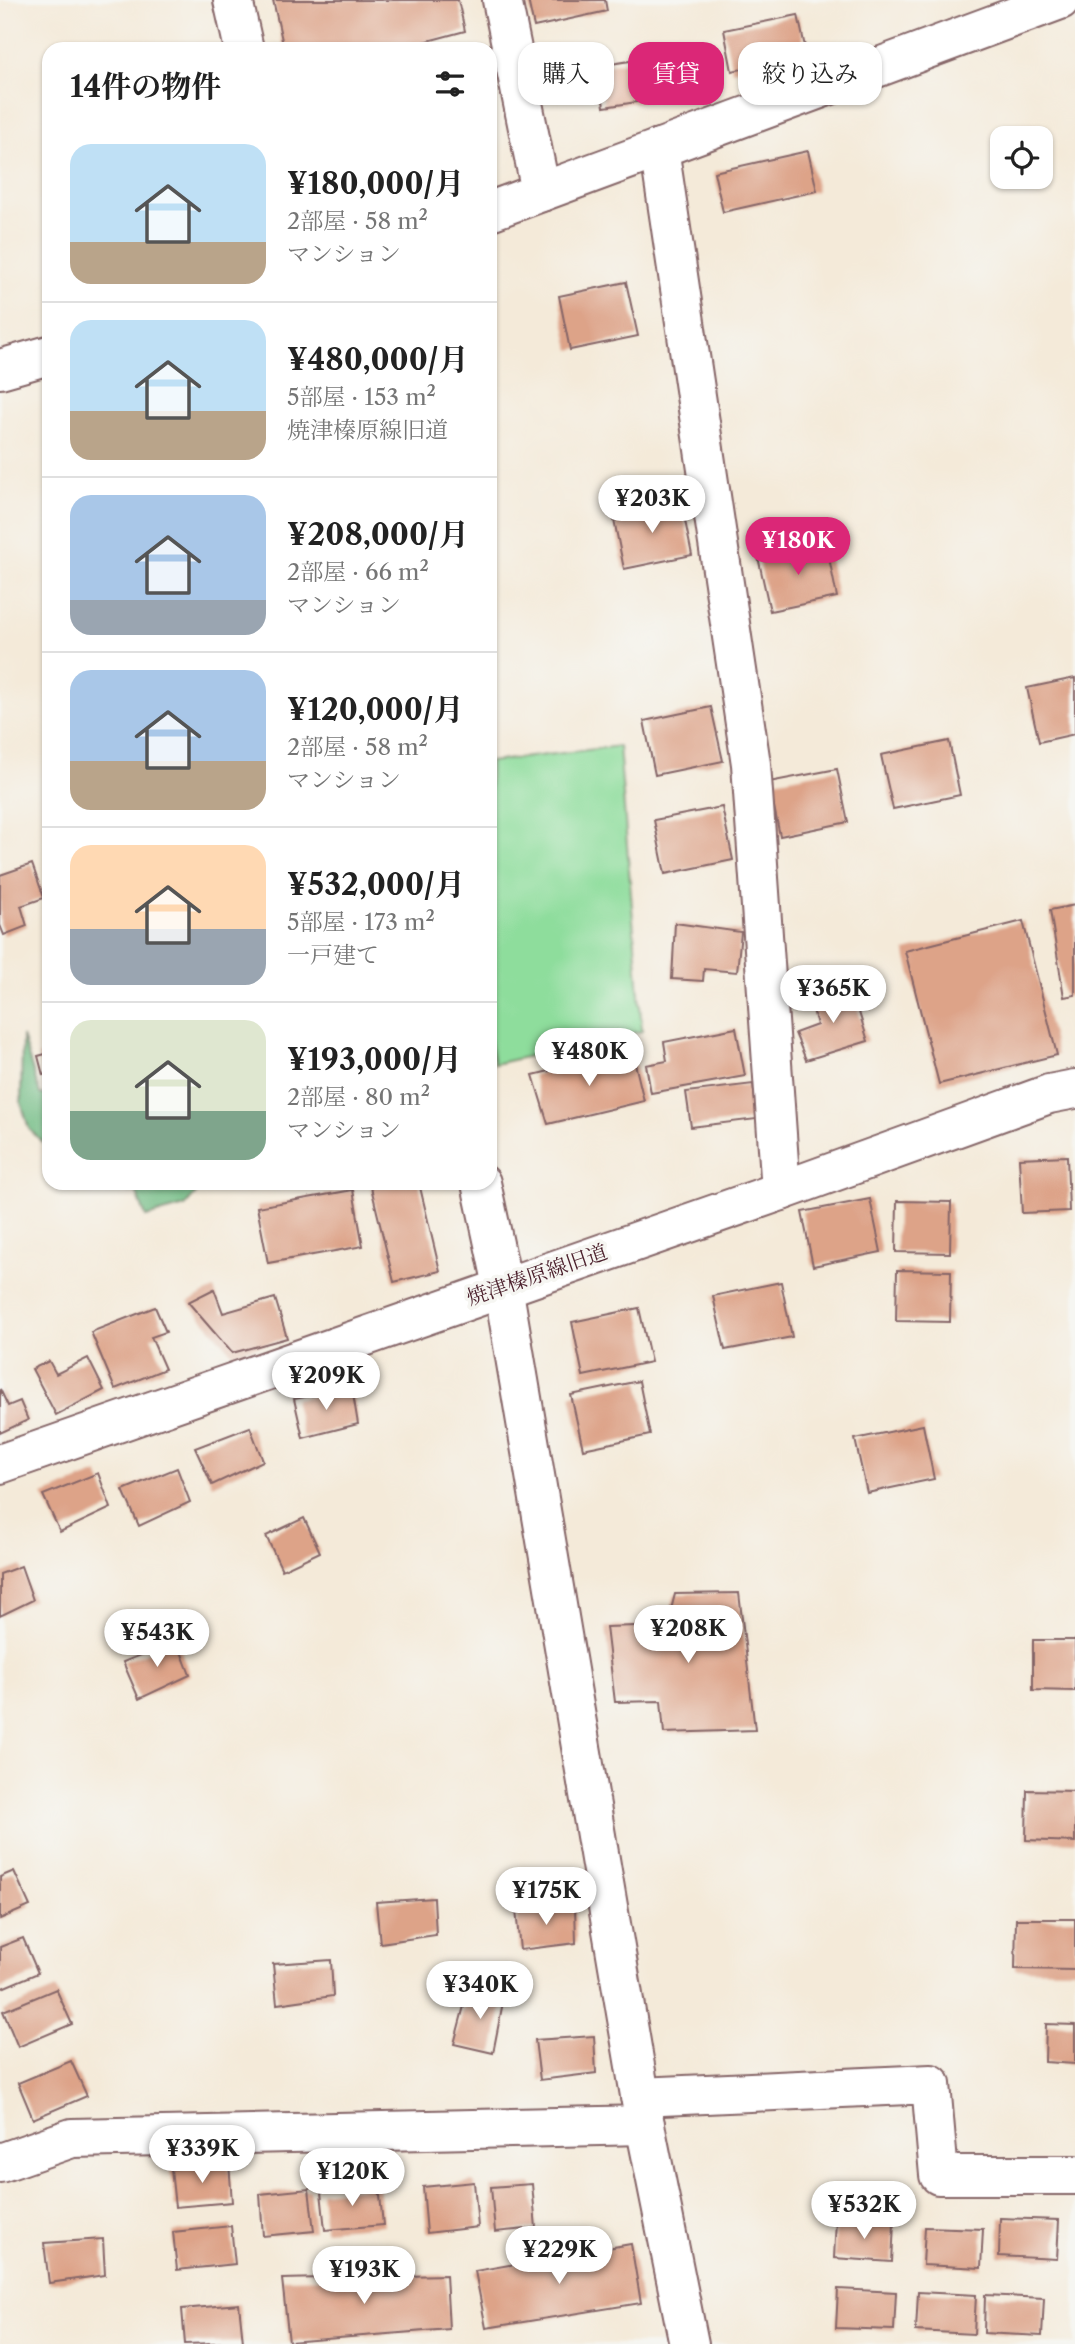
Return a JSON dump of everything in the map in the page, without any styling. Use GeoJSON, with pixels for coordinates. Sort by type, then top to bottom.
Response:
{"type":"FeatureCollection","features":[{"type":"Feature","properties":{"kind":"street"},"geometry":{"type":"LineString","coordinates":[[233,0],[242,42]]}},
{"type":"Feature","properties":{"kind":"street"},"geometry":{"type":"LineString","coordinates":[[502,0],[541,192]]}},
{"type":"Feature","properties":{"kind":"street"},"geometry":{"type":"LineString","coordinates":[[497,208],[1060,0]]}},
{"type":"Feature","properties":{"kind":"street"},"geometry":{"type":"LineString","coordinates":[[659,148],[751,764],[780,1191]]}},
{"type":"Feature","properties":{"kind":"street"},"geometry":{"type":"LineString","coordinates":[[0,369],[42,357]]}},
{"type":"Feature","properties":{"kind":"street","name":"焼津榛原線旧道"},"geometry":{"type":"LineString","coordinates":[[0,1464],[1049,1094],[1075,1089]]}},
{"type":"Feature","properties":{"kind":"street"},"geometry":{"type":"LineString","coordinates":[[482,1190],[503,1286],[643,2111],[690,2344]]}},
{"type":"Feature","properties":{"kind":"street"},"geometry":{"type":"LineString","coordinates":[[4,2151],[72,2138],[643,2111],[931,2084],[939,2175],[1075,2175]]}},
{"type":"Feature","properties":{"kind":"green space"},"geometry":{"type":"Polygon","coordinates":[[[619,746],[642,1031],[497,1063],[497,761],[619,746]]]}},
{"type":"Feature","properties":{"kind":"green space"},"geometry":{"type":"Polygon","coordinates":[[[22,1036],[42,1094],[42,1141],[29,1129],[21,1102],[22,1036]]]}},
{"type":"Feature","properties":{"kind":"green space"},"geometry":{"type":"Polygon","coordinates":[[[101,1190],[199,1190],[185,1206],[146,1217],[136,1191],[101,1190]]]}},
{"type":"Feature","properties":{"kind":"building"},"geometry":{"type":"Polygon","coordinates":[[[273,0],[458,0],[465,31],[424,42],[282,42],[273,0]]]}},
{"type":"Feature","properties":{"kind":"building"},"geometry":{"type":"Polygon","coordinates":[[[528,0],[605,0],[607,11],[534,27],[528,0]]]}},
{"type":"Feature","properties":{"kind":"building"},"geometry":{"type":"Polygon","coordinates":[[[798,15],[804,42],[738,42],[738,70],[732,71],[724,30],[798,15]]]}},
{"type":"Feature","properties":{"kind":"building"},"geometry":{"type":"Polygon","coordinates":[[[628,61],[628,103],[604,107],[614,105],[614,63],[628,61]]]}},
{"type":"Feature","properties":{"kind":"building"},"geometry":{"type":"Polygon","coordinates":[[[808,151],[817,191],[723,212],[714,172],[808,151]]]}},
{"type":"Feature","properties":{"kind":"building"},"geometry":{"type":"Polygon","coordinates":[[[626,282],[638,336],[570,350],[559,296],[626,282]]]}},
{"type":"Feature","properties":{"kind":"building"},"geometry":{"type":"Polygon","coordinates":[[[681,501],[692,555],[624,569],[613,515],[681,501]]]}},
{"type":"Feature","properties":{"kind":"building"},"geometry":{"type":"Polygon","coordinates":[[[826,543],[837,597],[770,611],[758,557],[826,543]]]}},
{"type":"Feature","properties":{"kind":"building"},"geometry":{"type":"Polygon","coordinates":[[[1075,678],[1075,734],[1039,742],[1027,688],[1075,678]]]}},
{"type":"Feature","properties":{"kind":"building"},"geometry":{"type":"Polygon","coordinates":[[[711,707],[723,761],[655,775],[644,721],[711,707]]]}},
{"type":"Feature","properties":{"kind":"building"},"geometry":{"type":"Polygon","coordinates":[[[949,741],[960,795],[893,809],[881,755],[949,741]]]}},
{"type":"Feature","properties":{"kind":"building"},"geometry":{"type":"Polygon","coordinates":[[[837,769],[848,822],[780,836],[769,782],[837,769]]]}},
{"type":"Feature","properties":{"kind":"building"},"geometry":{"type":"Polygon","coordinates":[[[722,807],[733,860],[665,874],[654,820],[722,807]]]}},
{"type":"Feature","properties":{"kind":"building"},"geometry":{"type":"Polygon","coordinates":[[[32,864],[42,892],[42,899],[21,906],[27,926],[4,935],[0,925],[0,875],[32,864]]]}},
{"type":"Feature","properties":{"kind":"building"},"geometry":{"type":"Polygon","coordinates":[[[1075,905],[1075,995],[1064,997],[1050,910],[1075,905]]]}},
{"type":"Feature","properties":{"kind":"building"},"geometry":{"type":"Polygon","coordinates":[[[1023,921],[1057,1055],[939,1084],[905,951],[1023,921]]]}},
{"type":"Feature","properties":{"kind":"building"},"geometry":{"type":"Polygon","coordinates":[[[675,923],[741,932],[737,972],[704,969],[703,981],[672,979],[675,923]]]}},
{"type":"Feature","properties":{"kind":"building"},"geometry":{"type":"Polygon","coordinates":[[[851,987],[868,1041],[806,1060],[795,1033],[817,1025],[810,998],[851,987]]]}},
{"type":"Feature","properties":{"kind":"building"},"geometry":{"type":"Polygon","coordinates":[[[736,1028],[745,1076],[651,1093],[646,1065],[667,1061],[664,1042],[736,1028]]]}},
{"type":"Feature","properties":{"kind":"building"},"geometry":{"type":"Polygon","coordinates":[[[632,1051],[644,1101],[548,1124],[533,1075],[632,1051]]]}},
{"type":"Feature","properties":{"kind":"building"},"geometry":{"type":"Polygon","coordinates":[[[42,1055],[42,1071],[38,1056],[42,1055]]]}},
{"type":"Feature","properties":{"kind":"building"},"geometry":{"type":"Polygon","coordinates":[[[753,1084],[757,1119],[691,1127],[686,1092],[753,1084]]]}},
{"type":"Feature","properties":{"kind":"building"},"geometry":{"type":"Polygon","coordinates":[[[1067,1156],[1069,1211],[1022,1213],[1019,1158],[1067,1156]]]}},
{"type":"Feature","properties":{"kind":"building"},"geometry":{"type":"Polygon","coordinates":[[[353,1190],[363,1246],[268,1263],[257,1207],[353,1190]]]}},
{"type":"Feature","properties":{"kind":"building"},"geometry":{"type":"Polygon","coordinates":[[[372,1190],[421,1190],[440,1271],[394,1282],[372,1190]]]}},
{"type":"Feature","properties":{"kind":"building"},"geometry":{"type":"Polygon","coordinates":[[[870,1199],[881,1252],[813,1266],[802,1212],[870,1199]]]}},
{"type":"Feature","properties":{"kind":"building"},"geometry":{"type":"Polygon","coordinates":[[[897,1201],[951,1202],[950,1253],[896,1252],[897,1201]]]}},
{"type":"Feature","properties":{"kind":"building"},"geometry":{"type":"Polygon","coordinates":[[[897,1270],[951,1271],[950,1322],[896,1321],[897,1270]]]}},
{"type":"Feature","properties":{"kind":"building"},"geometry":{"type":"Polygon","coordinates":[[[781,1282],[792,1337],[725,1350],[713,1296],[781,1282]]]}},
{"type":"Feature","properties":{"kind":"building"},"geometry":{"type":"Polygon","coordinates":[[[214,1289],[223,1313],[275,1298],[287,1338],[232,1353],[188,1302],[214,1289]]]}},
{"type":"Feature","properties":{"kind":"building"},"geometry":{"type":"Polygon","coordinates":[[[155,1307],[166,1332],[151,1337],[165,1369],[115,1389],[91,1332],[155,1307]]]}},
{"type":"Feature","properties":{"kind":"building"},"geometry":{"type":"Polygon","coordinates":[[[639,1308],[651,1362],[583,1376],[572,1322],[639,1308]]]}},
{"type":"Feature","properties":{"kind":"building"},"geometry":{"type":"Polygon","coordinates":[[[88,1358],[104,1390],[56,1415],[32,1369],[49,1361],[56,1374],[88,1358]]]}},
{"type":"Feature","properties":{"kind":"building"},"geometry":{"type":"Polygon","coordinates":[[[639,1381],[650,1435],[583,1449],[571,1395],[639,1381]]]}},
{"type":"Feature","properties":{"kind":"building"},"geometry":{"type":"Polygon","coordinates":[[[352,1388],[358,1424],[303,1438],[294,1399],[352,1388]]]}},
{"type":"Feature","properties":{"kind":"building"},"geometry":{"type":"Polygon","coordinates":[[[0,1389],[8,1406],[20,1401],[28,1420],[0,1433],[0,1389]]]}},
{"type":"Feature","properties":{"kind":"building"},"geometry":{"type":"Polygon","coordinates":[[[923,1425],[934,1479],[867,1493],[855,1439],[923,1425]]]}},
{"type":"Feature","properties":{"kind":"building"},"geometry":{"type":"Polygon","coordinates":[[[250,1427],[263,1461],[212,1485],[195,1448],[250,1427]]]}},
{"type":"Feature","properties":{"kind":"building"},"geometry":{"type":"Polygon","coordinates":[[[177,1468],[190,1502],[139,1526],[123,1490],[177,1468]]]}},
{"type":"Feature","properties":{"kind":"building"},"geometry":{"type":"Polygon","coordinates":[[[98,1473],[111,1508],[60,1532],[43,1495],[98,1473]]]}},
{"type":"Feature","properties":{"kind":"building"},"geometry":{"type":"Polygon","coordinates":[[[304,1518],[320,1552],[282,1570],[266,1536],[304,1518]]]}},
{"type":"Feature","properties":{"kind":"building"},"geometry":{"type":"Polygon","coordinates":[[[21,1566],[33,1600],[0,1616],[0,1574],[21,1566]]]}},
{"type":"Feature","properties":{"kind":"building"},"geometry":{"type":"Polygon","coordinates":[[[739,1593],[755,1730],[664,1733],[661,1701],[615,1702],[606,1627],[667,1625],[675,1594],[739,1593]]]}},
{"type":"Feature","properties":{"kind":"building"},"geometry":{"type":"Polygon","coordinates":[[[1033,1640],[1075,1640],[1075,1691],[1033,1690],[1033,1640]]]}},
{"type":"Feature","properties":{"kind":"building"},"geometry":{"type":"Polygon","coordinates":[[[177,1641],[190,1675],[139,1699],[123,1662],[177,1641]]]}},
{"type":"Feature","properties":{"kind":"building"},"geometry":{"type":"Polygon","coordinates":[[[1027,1790],[1075,1791],[1075,1842],[1026,1840],[1027,1790]]]}},
{"type":"Feature","properties":{"kind":"building"},"geometry":{"type":"Polygon","coordinates":[[[14,1871],[30,1906],[0,1919],[0,1877],[14,1871]]]}},
{"type":"Feature","properties":{"kind":"building"},"geometry":{"type":"Polygon","coordinates":[[[434,1898],[436,1935],[380,1943],[376,1902],[434,1898]]]}},
{"type":"Feature","properties":{"kind":"building"},"geometry":{"type":"Polygon","coordinates":[[[575,1906],[576,1943],[520,1950],[516,1910],[575,1906]]]}},
{"type":"Feature","properties":{"kind":"building"},"geometry":{"type":"Polygon","coordinates":[[[1016,1919],[1075,1919],[1075,1970],[1015,1969],[1016,1919]]]}},
{"type":"Feature","properties":{"kind":"building"},"geometry":{"type":"Polygon","coordinates":[[[23,1938],[38,1973],[0,1989],[0,1947],[23,1938]]]}},
{"type":"Feature","properties":{"kind":"building"},"geometry":{"type":"Polygon","coordinates":[[[331,1960],[333,1996],[277,2004],[273,1964],[331,1960]]]}},
{"type":"Feature","properties":{"kind":"building"},"geometry":{"type":"Polygon","coordinates":[[[469,1987],[504,1997],[493,2053],[454,2044],[469,1987]]]}},
{"type":"Feature","properties":{"kind":"building"},"geometry":{"type":"Polygon","coordinates":[[[56,1989],[72,2024],[18,2047],[3,2011],[56,1989]]]}},
{"type":"Feature","properties":{"kind":"building"},"geometry":{"type":"Polygon","coordinates":[[[1046,2024],[1075,2025],[1075,2064],[1045,2062],[1046,2024]]]}},
{"type":"Feature","properties":{"kind":"building"},"geometry":{"type":"Polygon","coordinates":[[[594,2036],[596,2073],[540,2080],[535,2040],[594,2036]]]}},
{"type":"Feature","properties":{"kind":"building"},"geometry":{"type":"Polygon","coordinates":[[[71,2061],[87,2096],[33,2119],[18,2083],[71,2061]]]}},
{"type":"Feature","properties":{"kind":"building"},"geometry":{"type":"Polygon","coordinates":[[[229,2163],[232,2202],[175,2207],[171,2169],[229,2163]]]}},
{"type":"Feature","properties":{"kind":"building"},"geometry":{"type":"Polygon","coordinates":[[[474,2182],[478,2227],[427,2233],[423,2187],[474,2182]]]}},
{"type":"Feature","properties":{"kind":"building"},"geometry":{"type":"Polygon","coordinates":[[[532,2184],[536,2228],[495,2232],[491,2187],[532,2184]]]}},
{"type":"Feature","properties":{"kind":"building"},"geometry":{"type":"Polygon","coordinates":[[[379,2186],[383,2225],[325,2230],[321,2192],[379,2186]]]}},
{"type":"Feature","properties":{"kind":"building"},"geometry":{"type":"Polygon","coordinates":[[[309,2189],[314,2231],[263,2236],[260,2194],[309,2189]]]}},
{"type":"Feature","properties":{"kind":"building"},"geometry":{"type":"Polygon","coordinates":[[[1000,2218],[1059,2220],[1057,2259],[999,2256],[1000,2218]]]}},
{"type":"Feature","properties":{"kind":"building"},"geometry":{"type":"Polygon","coordinates":[[[836,2220],[894,2223],[892,2262],[834,2258],[836,2220]]]}},
{"type":"Feature","properties":{"kind":"building"},"geometry":{"type":"Polygon","coordinates":[[[231,2226],[235,2264],[177,2270],[173,2232],[231,2226]]]}},
{"type":"Feature","properties":{"kind":"building"},"geometry":{"type":"Polygon","coordinates":[[[925,2227],[983,2229],[981,2268],[923,2265],[925,2227]]]}},
{"type":"Feature","properties":{"kind":"building"},"geometry":{"type":"Polygon","coordinates":[[[103,2239],[105,2275],[49,2283],[44,2243],[103,2239]]]}},
{"type":"Feature","properties":{"kind":"building"},"geometry":{"type":"Polygon","coordinates":[[[631,2244],[641,2303],[486,2328],[475,2271],[631,2244]]]}},
{"type":"Feature","properties":{"kind":"building"},"geometry":{"type":"Polygon","coordinates":[[[446,2275],[449,2329],[289,2342],[282,2279],[446,2275]]]}},
{"type":"Feature","properties":{"kind":"building"},"geometry":{"type":"Polygon","coordinates":[[[838,2289],[896,2292],[894,2330],[836,2328],[838,2289]]]}},
{"type":"Feature","properties":{"kind":"building"},"geometry":{"type":"Polygon","coordinates":[[[918,2292],[976,2295],[974,2334],[916,2331],[918,2292]]]}},
{"type":"Feature","properties":{"kind":"building"},"geometry":{"type":"Polygon","coordinates":[[[985,2295],[1044,2298],[1042,2336],[984,2333],[985,2295]]]}},
{"type":"Feature","properties":{"kind":"building"},"geometry":{"type":"Polygon","coordinates":[[[239,2304],[243,2342],[185,2344],[182,2309],[239,2304]]]}}]}
